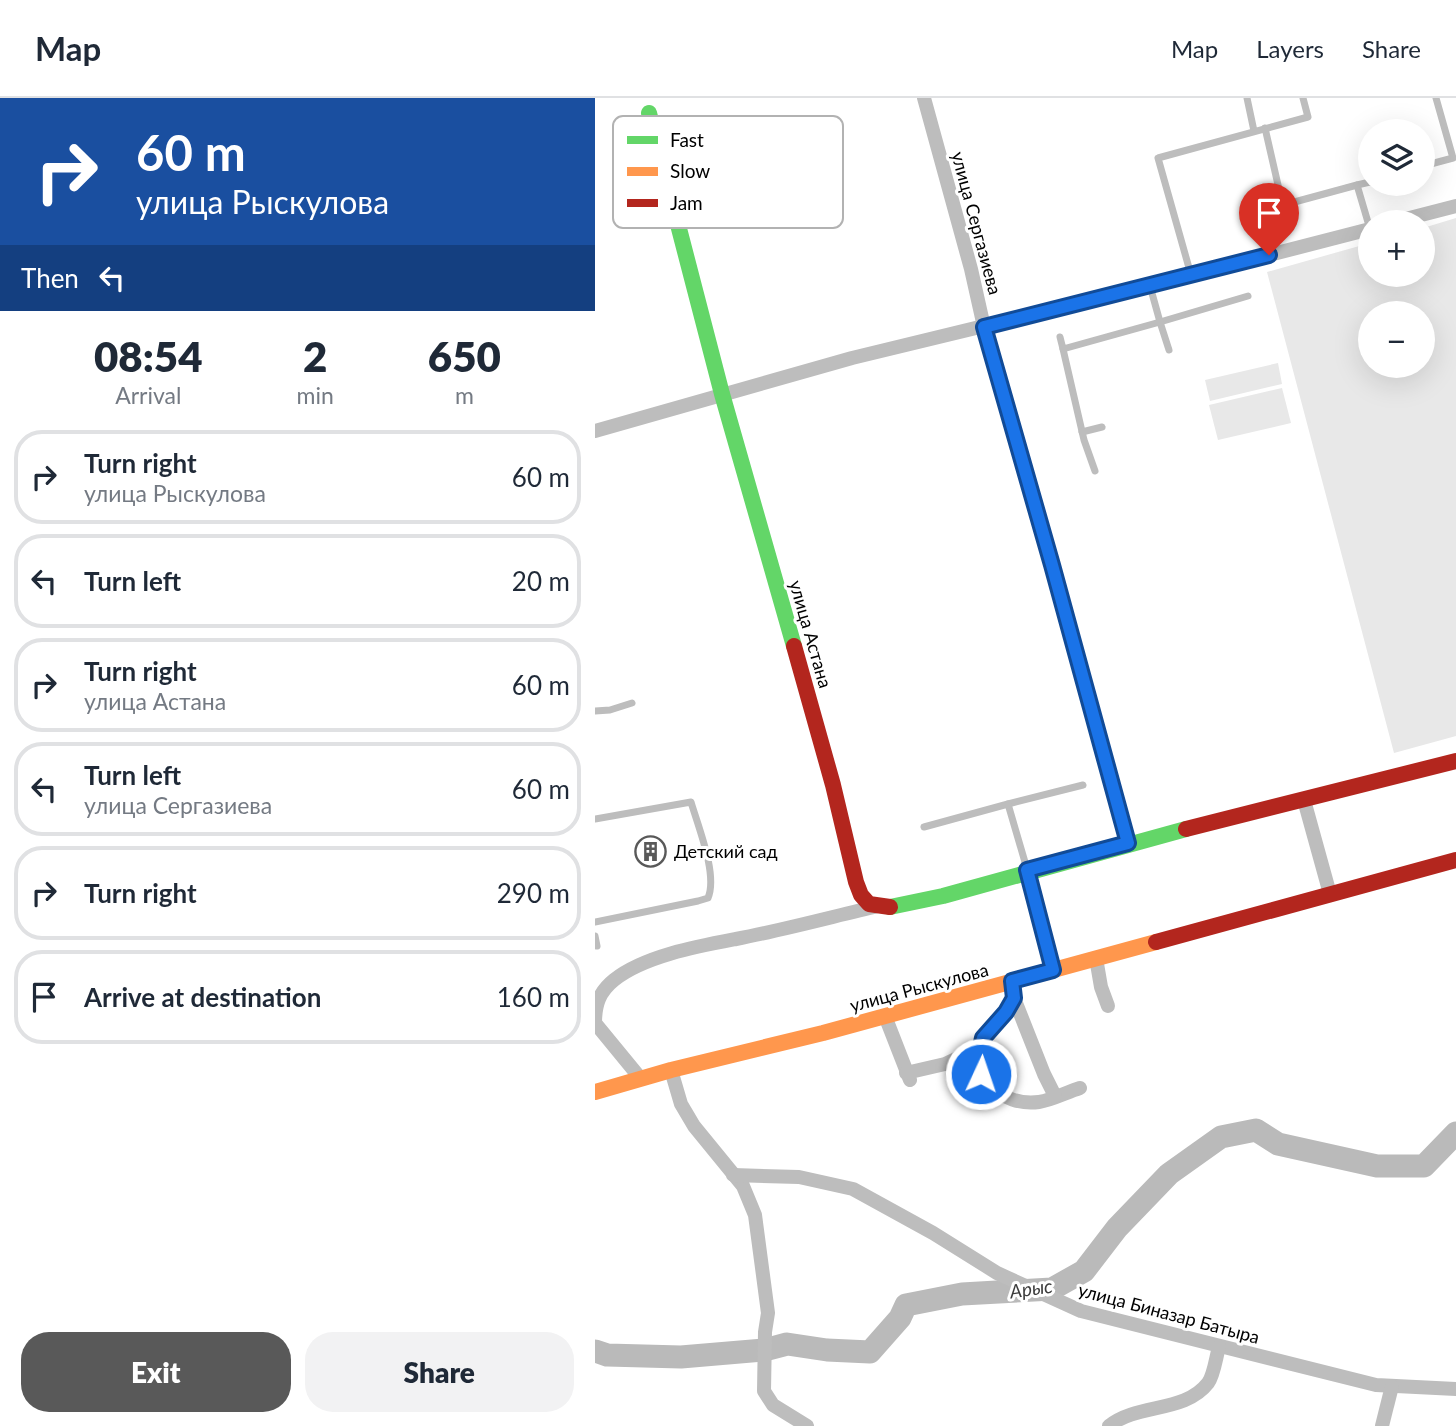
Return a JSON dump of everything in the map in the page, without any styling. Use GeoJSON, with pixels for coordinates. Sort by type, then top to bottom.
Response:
{"type":"FeatureCollection","features":[{"type":"Feature","properties":{"kind":"street","name":"улица Сергазиева"},"geometry":{"type":"LineString","coordinates":[[923,98],[1128,843]]}},
{"type":"Feature","properties":{"kind":"street"},"geometry":{"type":"LineString","coordinates":[[1435,211],[1456,206]]}},
{"type":"Feature","properties":{"kind":"street","name":"улица Астана"},"geometry":{"type":"LineString","coordinates":[[679,228],[722,394],[826,759],[856,882],[861,895],[869,904],[879,906]]}},
{"type":"Feature","properties":{"kind":"street"},"geometry":{"type":"LineString","coordinates":[[595,431],[926,339],[1150,286],[1358,232]]}},
{"type":"Feature","properties":{"kind":"street"},"geometry":{"type":"LineString","coordinates":[[641,1079],[595,1023],[599,996],[610,984],[630,970],[684,950],[879,906],[888,907],[943,896],[1128,843],[1456,761]]}},
{"type":"Feature","properties":{"kind":"street"},"geometry":{"type":"LineString","coordinates":[[1304,800],[1330,894]]}},
{"type":"Feature","properties":{"kind":"street","name":"улица Рыскулова"},"geometry":{"type":"LineString","coordinates":[[595,1092],[1456,860]]}},
{"type":"Feature","properties":{"kind":"street"},"geometry":{"type":"LineString","coordinates":[[1027,870],[1053,970]]}},
{"type":"Feature","properties":{"kind":"street"},"geometry":{"type":"LineString","coordinates":[[1097,958],[1101,987],[1108,1006]]}},
{"type":"Feature","properties":{"kind":"street"},"geometry":{"type":"LineString","coordinates":[[1012,981],[1014,998],[1055,1096]]}},
{"type":"Feature","properties":{"kind":"street"},"geometry":{"type":"LineString","coordinates":[[595,989],[610,984]]}},
{"type":"Feature","properties":{"kind":"street"},"geometry":{"type":"LineString","coordinates":[[1014,998],[1006,1012],[983,1038],[979,1056],[981,1074],[1003,1097],[1018,1102],[1039,1102],[1080,1087]]}},
{"type":"Feature","properties":{"kind":"street"},"geometry":{"type":"LineString","coordinates":[[885,1016],[909,1077],[981,1047]]}},
{"type":"Feature","properties":{"kind":"street"},"geometry":{"type":"LineString","coordinates":[[671,1070],[681,1104],[694,1126],[743,1186],[755,1215],[768,1312],[764,1391],[773,1405],[807,1426]]}},
{"type":"Feature","properties":{"kind":"street","name":"улица Биназар Батыра"},"geometry":{"type":"LineString","coordinates":[[733,1175],[799,1177],[853,1189],[933,1233],[997,1273],[1081,1311],[1376,1385],[1456,1390]]}},
{"type":"Feature","properties":{"kind":"street"},"geometry":{"type":"LineString","coordinates":[[1108,1426],[1139,1410],[1182,1402],[1193,1395],[1209,1382],[1219,1346]]}},
{"type":"Feature","properties":{"kind":"street"},"geometry":{"type":"LineString","coordinates":[[1382,1426],[1392,1386]]}},
{"type":"Feature","properties":{"kind":"lane"},"geometry":{"type":"LineString","coordinates":[[1247,98],[1254,131]]}},
{"type":"Feature","properties":{"kind":"lane"},"geometry":{"type":"LineString","coordinates":[[1191,275],[1158,158],[1308,117],[1303,98]]}},
{"type":"Feature","properties":{"kind":"lane"},"geometry":{"type":"LineString","coordinates":[[1435,163],[1453,158],[1436,98]]}},
{"type":"Feature","properties":{"kind":"lane"},"geometry":{"type":"LineString","coordinates":[[1265,128],[1281,198],[1287,204],[1357,185],[1364,210]]}},
{"type":"Feature","properties":{"kind":"lane"},"geometry":{"type":"LineString","coordinates":[[1150,286],[1169,350]]}},
{"type":"Feature","properties":{"kind":"lane"},"geometry":{"type":"LineString","coordinates":[[1063,349],[1248,296]]}},
{"type":"Feature","properties":{"kind":"lane"},"geometry":{"type":"LineString","coordinates":[[1060,337],[1082,432],[1095,471]]}},
{"type":"Feature","properties":{"kind":"lane"},"geometry":{"type":"LineString","coordinates":[[1082,432],[1102,427]]}},
{"type":"Feature","properties":{"kind":"lane"},"geometry":{"type":"LineString","coordinates":[[595,711],[632,703]]}},
{"type":"Feature","properties":{"kind":"lane"},"geometry":{"type":"LineString","coordinates":[[925,827],[1083,785]]}},
{"type":"Feature","properties":{"kind":"lane"},"geometry":{"type":"LineString","coordinates":[[595,819],[691,802],[709,866],[711,892],[708,898],[698,901],[595,922]]}},
{"type":"Feature","properties":{"kind":"lane"},"geometry":{"type":"LineString","coordinates":[[1008,804],[1027,870]]}},
{"type":"Feature","properties":{"kind":"lane"},"geometry":{"type":"LineString","coordinates":[[595,936],[597,946]]}},
{"type":"Feature","properties":{"kind":"shaded area"},"geometry":{"type":"Polygon","coordinates":[[[1456,218],[1456,736],[1394,753],[1267,272],[1358,246],[1358,287],[1435,287],[1435,224],[1456,218]]]}},
{"type":"Feature","properties":{"kind":"shaded area"},"geometry":{"type":"Polygon","coordinates":[[[1278,363],[1282,384],[1210,401],[1205,380],[1278,363]]]}},
{"type":"Feature","properties":{"kind":"shaded area"},"geometry":{"type":"Polygon","coordinates":[[[1282,388],[1291,423],[1218,440],[1209,405],[1282,388]]]}},
{"type":"Feature","properties":{"kind":"waterway","name":"Арыс"},"geometry":{"type":"LineString","coordinates":[[595,1351],[607,1355],[681,1357],[764,1350],[787,1344],[827,1350],[870,1352],[900,1318],[906,1305],[962,1294],[1052,1289],[1084,1271],[1117,1228],[1169,1174],[1221,1137],[1256,1130],[1278,1144],[1377,1166],[1424,1166],[1456,1133]]}},
{"type":"Feature","properties":{"kind":"traffic: fast"},"geometry":{"type":"LineString","coordinates":[[679,228],[722,394],[794,646]]}},
{"type":"Feature","properties":{"kind":"traffic: fast"},"geometry":{"type":"LineString","coordinates":[[890,907],[943,896],[1186,829]]}},
{"type":"Feature","properties":{"kind":"traffic: slow"},"geometry":{"type":"LineString","coordinates":[[595,1092],[1156,942]]}},
{"type":"Feature","properties":{"kind":"traffic: jam"},"geometry":{"type":"LineString","coordinates":[[794,646],[833,785],[856,882],[861,895],[869,904],[890,907]]}},
{"type":"Feature","properties":{"kind":"traffic: jam"},"geometry":{"type":"LineString","coordinates":[[1186,829],[1456,761]]}},
{"type":"Feature","properties":{"kind":"traffic: jam"},"geometry":{"type":"LineString","coordinates":[[1156,942],[1456,860]]}},
{"type":"Feature","properties":{"kind":"place","name":"Детский сад"},"geometry":{"type":"Point","coordinates":[651,851]}},
{"type":"Feature","properties":{"kind":"route"},"geometry":{"type":"LineString","coordinates":[[981,1074],[979,1056],[983,1038],[1006,1012],[1014,998],[1012,981],[1053,970],[1027,870],[1128,843],[984,327],[1269,255]]}}]}
